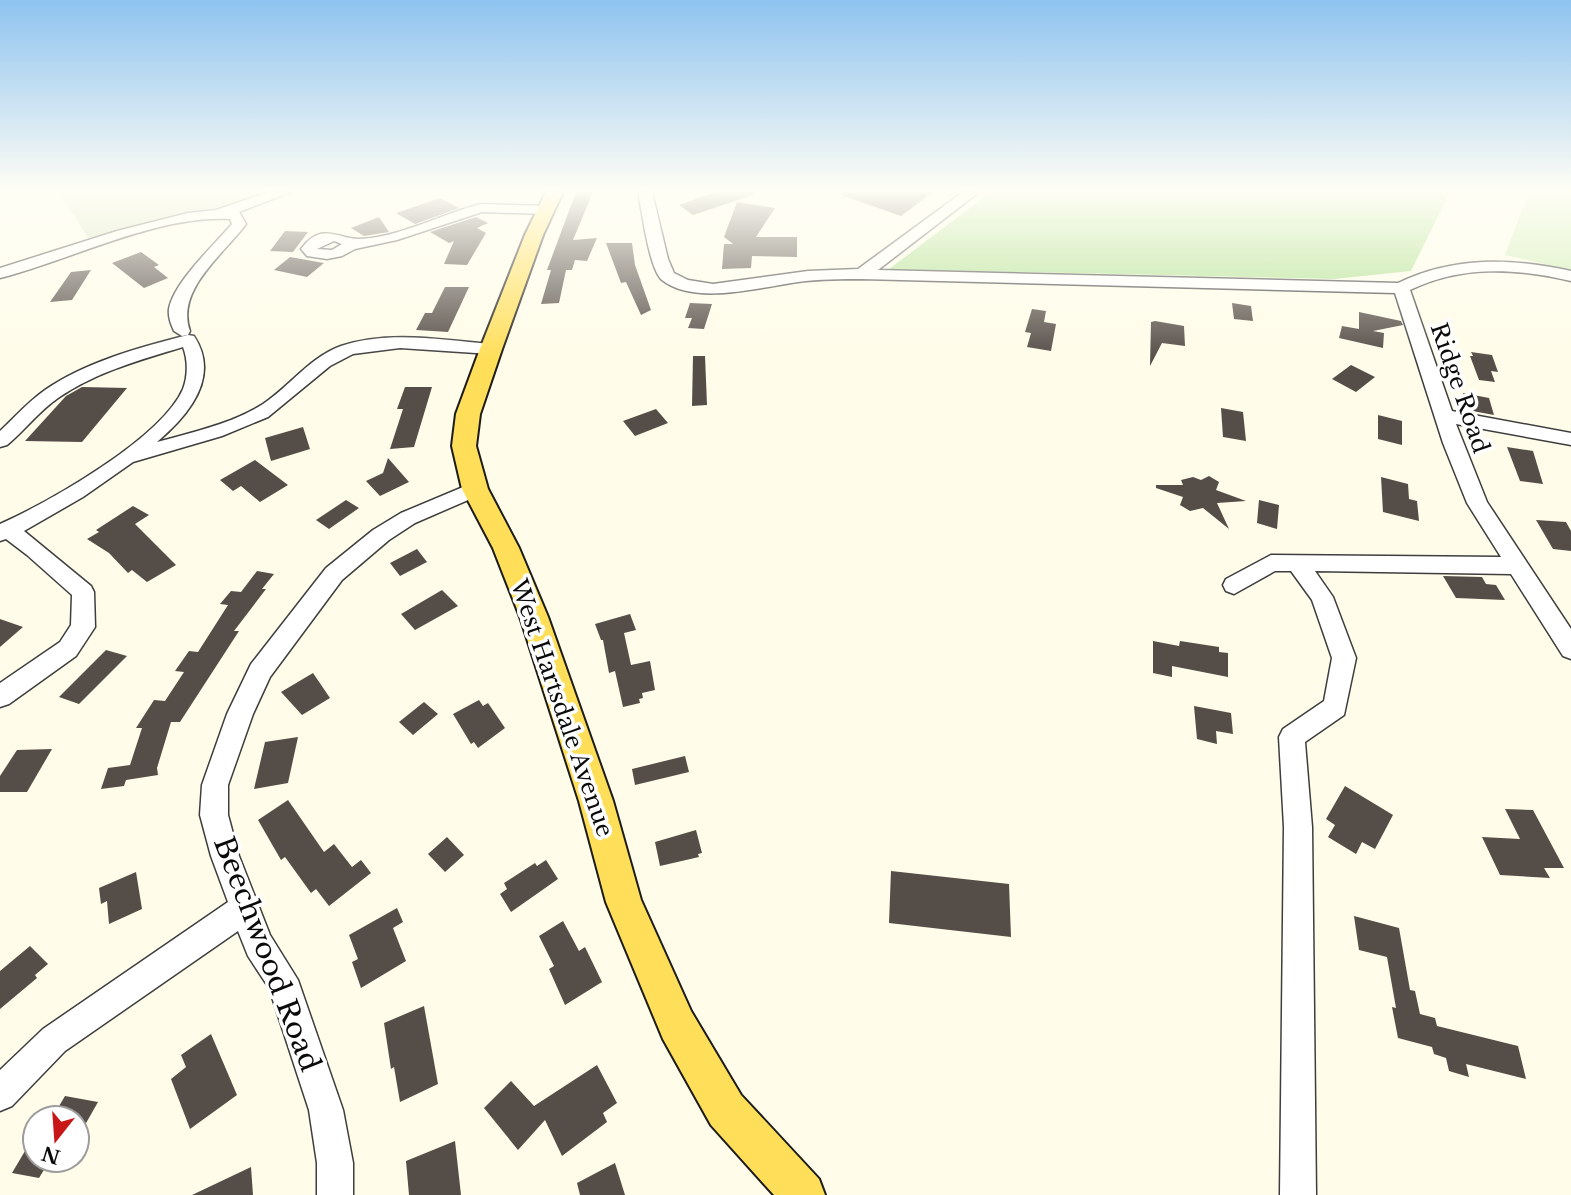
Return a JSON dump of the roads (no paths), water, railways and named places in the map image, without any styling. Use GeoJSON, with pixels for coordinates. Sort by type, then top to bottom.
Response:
{"type":"FeatureCollection","features":[{"type":"Feature","properties":{"kind":"main road","name":"West Hartsdale Avenue"},"geometry":{"type":"LineString","coordinates":[[531,248],[468,414],[464,446],[475,489],[506,548],[534,617],[596,801],[624,902],[677,1025],[726,1110],[803,1195]]}},
{"type":"Feature","properties":{"kind":"street"},"geometry":{"type":"LineString","coordinates":[[0,273],[79,248]]}},
{"type":"Feature","properties":{"kind":"street"},"geometry":{"type":"LineString","coordinates":[[182,331],[177,315],[178,306],[187,290],[220,248]]}},
{"type":"Feature","properties":{"kind":"street"},"geometry":{"type":"LineString","coordinates":[[658,248],[667,276],[686,286],[720,289],[811,275],[862,274],[1401,288],[1424,278],[1492,265],[1523,266],[1571,276]]}},
{"type":"Feature","properties":{"kind":"street"},"geometry":{"type":"LineString","coordinates":[[862,274],[897,248]]}},
{"type":"Feature","properties":{"kind":"street","name":"Ridge Road"},"geometry":{"type":"LineString","coordinates":[[1401,288],[1444,416],[1477,503],[1571,649]]}},
{"type":"Feature","properties":{"kind":"street"},"geometry":{"type":"LineString","coordinates":[[0,441],[52,394],[127,359],[188,340],[196,355],[192,390],[167,422],[128,458],[68,497],[4,532]]}},
{"type":"Feature","properties":{"kind":"street"},"geometry":{"type":"LineString","coordinates":[[128,458],[225,428],[263,412],[317,368],[346,351],[378,344],[491,349]]}},
{"type":"Feature","properties":{"kind":"street"},"geometry":{"type":"LineString","coordinates":[[1444,416],[1571,439]]}},
{"type":"Feature","properties":{"kind":"street","name":"Beechwood Road"},"geometry":{"type":"LineString","coordinates":[[335,1195],[335,1163],[326,1110],[282,980],[259,945],[225,856],[214,815],[215,785],[240,714],[260,671],[334,574],[381,535],[408,518],[475,489]]}},
{"type":"Feature","properties":{"kind":"street"},"geometry":{"type":"LineString","coordinates":[[0,697],[68,649],[83,627],[83,592],[35,549],[4,532]]}},
{"type":"Feature","properties":{"kind":"street"},"geometry":{"type":"LineString","coordinates":[[1234,585],[1271,563],[1517,566]]}},
{"type":"Feature","properties":{"kind":"street"},"geometry":{"type":"LineString","coordinates":[[1298,564],[1322,597],[1344,659],[1335,707],[1292,737],[1298,827],[1298,1195]]}},
{"type":"Feature","properties":{"kind":"street"},"geometry":{"type":"LineString","coordinates":[[0,1094],[54,1040],[244,909]]}}]}
